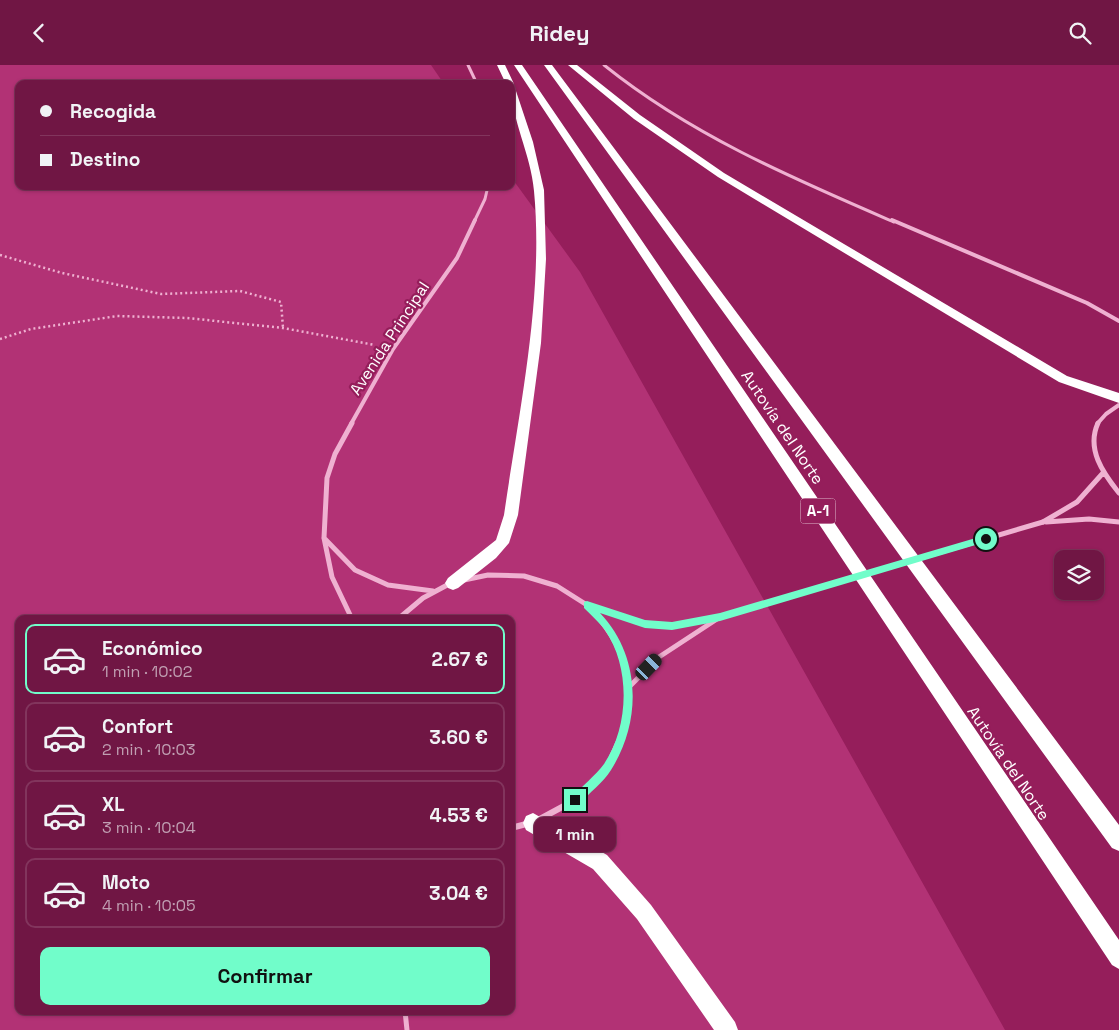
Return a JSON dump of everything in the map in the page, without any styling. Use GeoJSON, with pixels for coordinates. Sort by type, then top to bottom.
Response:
{"type":"FeatureCollection","features":[{"type":"Feature","properties":{"kind":"highway"},"geometry":{"type":"LineString","coordinates":[[500,65],[508,80]]}},
{"type":"Feature","properties":{"kind":"highway","name":"Autovía del Norte"},"geometry":{"type":"LineString","coordinates":[[518,65],[1119,958]]}},
{"type":"Feature","properties":{"kind":"highway","name":"Autovía del Norte"},"geometry":{"type":"LineString","coordinates":[[548,65],[1119,841]]}},
{"type":"Feature","properties":{"kind":"highway"},"geometry":{"type":"LineString","coordinates":[[572,65],[637,117],[730,180],[965,322],[1064,379],[1119,399]]}},
{"type":"Feature","properties":{"kind":"highway"},"geometry":{"type":"LineString","coordinates":[[453,583],[491,554],[502,543],[511,515],[535,343],[541,259],[539,190],[529,142],[515,100]]}},
{"type":"Feature","properties":{"kind":"highway"},"geometry":{"type":"LineString","coordinates":[[534,823],[600,862],[644,912],[726,1030]]}},
{"type":"Feature","properties":{"kind":"street"},"geometry":{"type":"LineString","coordinates":[[468,65],[475,80]]}},
{"type":"Feature","properties":{"kind":"street"},"geometry":{"type":"LineString","coordinates":[[604,65],[682,120],[757,161],[796,180],[1087,303],[1118,321]]}},
{"type":"Feature","properties":{"kind":"street","name":"Avenida Principal"},"geometry":{"type":"LineString","coordinates":[[350,615],[332,577],[324,538],[327,478],[335,454],[393,349],[457,258],[485,199],[487,190]]}},
{"type":"Feature","properties":{"kind":"street"},"geometry":{"type":"LineString","coordinates":[[1119,405],[1107,411],[1095,428],[1094,449],[1103,473],[1119,493]]}},
{"type":"Feature","properties":{"kind":"street"},"geometry":{"type":"LineString","coordinates":[[587,605],[645,624],[672,626],[720,617],[1044,522],[1065,512],[1087,495],[1103,473]]}},
{"type":"Feature","properties":{"kind":"street"},"geometry":{"type":"LineString","coordinates":[[1044,522],[1089,519],[1119,523]]}},
{"type":"Feature","properties":{"kind":"street"},"geometry":{"type":"LineString","coordinates":[[324,538],[355,570],[388,585],[433,591]]}},
{"type":"Feature","properties":{"kind":"street"},"geometry":{"type":"LineString","coordinates":[[402,615],[433,591],[453,583],[488,575],[524,576],[558,586],[587,605],[608,627],[622,656],[629,687],[625,728],[607,767],[575,800],[534,823],[515,827]]}},
{"type":"Feature","properties":{"kind":"street"},"geometry":{"type":"LineString","coordinates":[[629,687],[658,657],[720,617]]}},
{"type":"Feature","properties":{"kind":"path"},"geometry":{"type":"LineString","coordinates":[[0,255],[62,273],[161,294],[240,291],[281,302],[283,328]]}},
{"type":"Feature","properties":{"kind":"path"},"geometry":{"type":"LineString","coordinates":[[0,339],[31,329],[117,315],[187,318],[283,328],[393,349]]}},
{"type":"Feature","properties":{"kind":"shaded area"},"geometry":{"type":"Polygon","coordinates":[[[0,65],[431,65],[441,80],[15,80],[15,190],[515,190],[515,183],[580,272],[1005,1030],[0,1030],[0,65]]]}},
{"type":"Feature","properties":{"kind":"route"},"geometry":{"type":"LineString","coordinates":[[575,800],[607,767],[625,728],[629,687],[622,656],[608,627],[587,605],[645,624],[672,626],[720,617],[986,539]]}}]}
